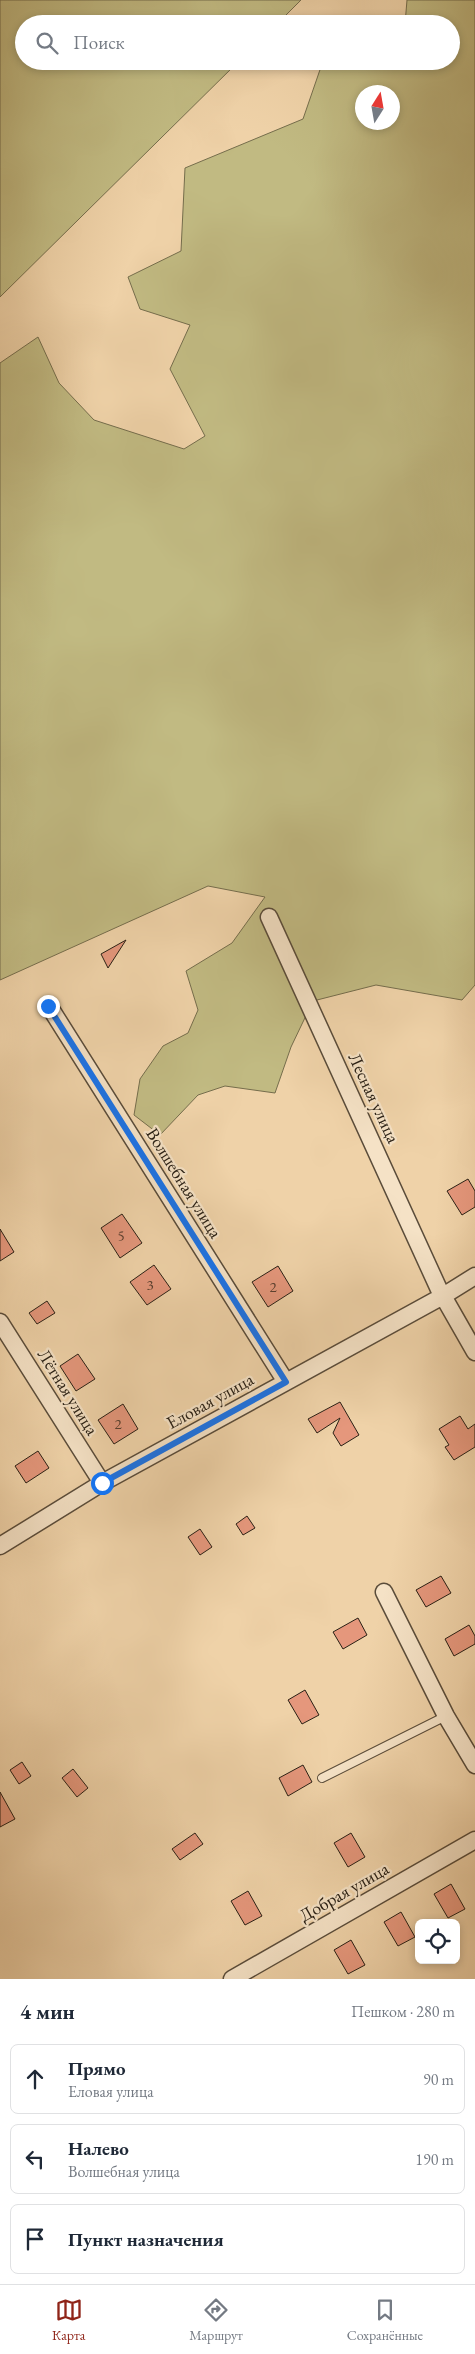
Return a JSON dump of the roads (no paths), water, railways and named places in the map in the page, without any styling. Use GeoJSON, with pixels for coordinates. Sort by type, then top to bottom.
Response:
{"type":"FeatureCollection","features":[{"type":"Feature","properties":{"kind":"street","name":"Лесная улица"},"geometry":{"type":"LineString","coordinates":[[268,916],[443,1296],[475,1352]]}},
{"type":"Feature","properties":{"kind":"street","name":"Волшебная улица"},"geometry":{"type":"LineString","coordinates":[[48,1006],[286,1382]]}},
{"type":"Feature","properties":{"kind":"street","name":"Еловая улица"},"geometry":{"type":"LineString","coordinates":[[0,1545],[102,1483],[443,1296],[475,1276]]}},
{"type":"Feature","properties":{"kind":"street","name":"Лётная улица"},"geometry":{"type":"LineString","coordinates":[[0,1322],[102,1483]]}},
{"type":"Feature","properties":{"kind":"street"},"geometry":{"type":"LineString","coordinates":[[384,1592],[446,1716],[475,1765]]}},
{"type":"Feature","properties":{"kind":"street","name":"Добрая улица"},"geometry":{"type":"LineString","coordinates":[[232,1979],[475,1840]]}},
{"type":"Feature","properties":{"kind":"lane"},"geometry":{"type":"LineString","coordinates":[[322,1778],[446,1716]]}}]}
